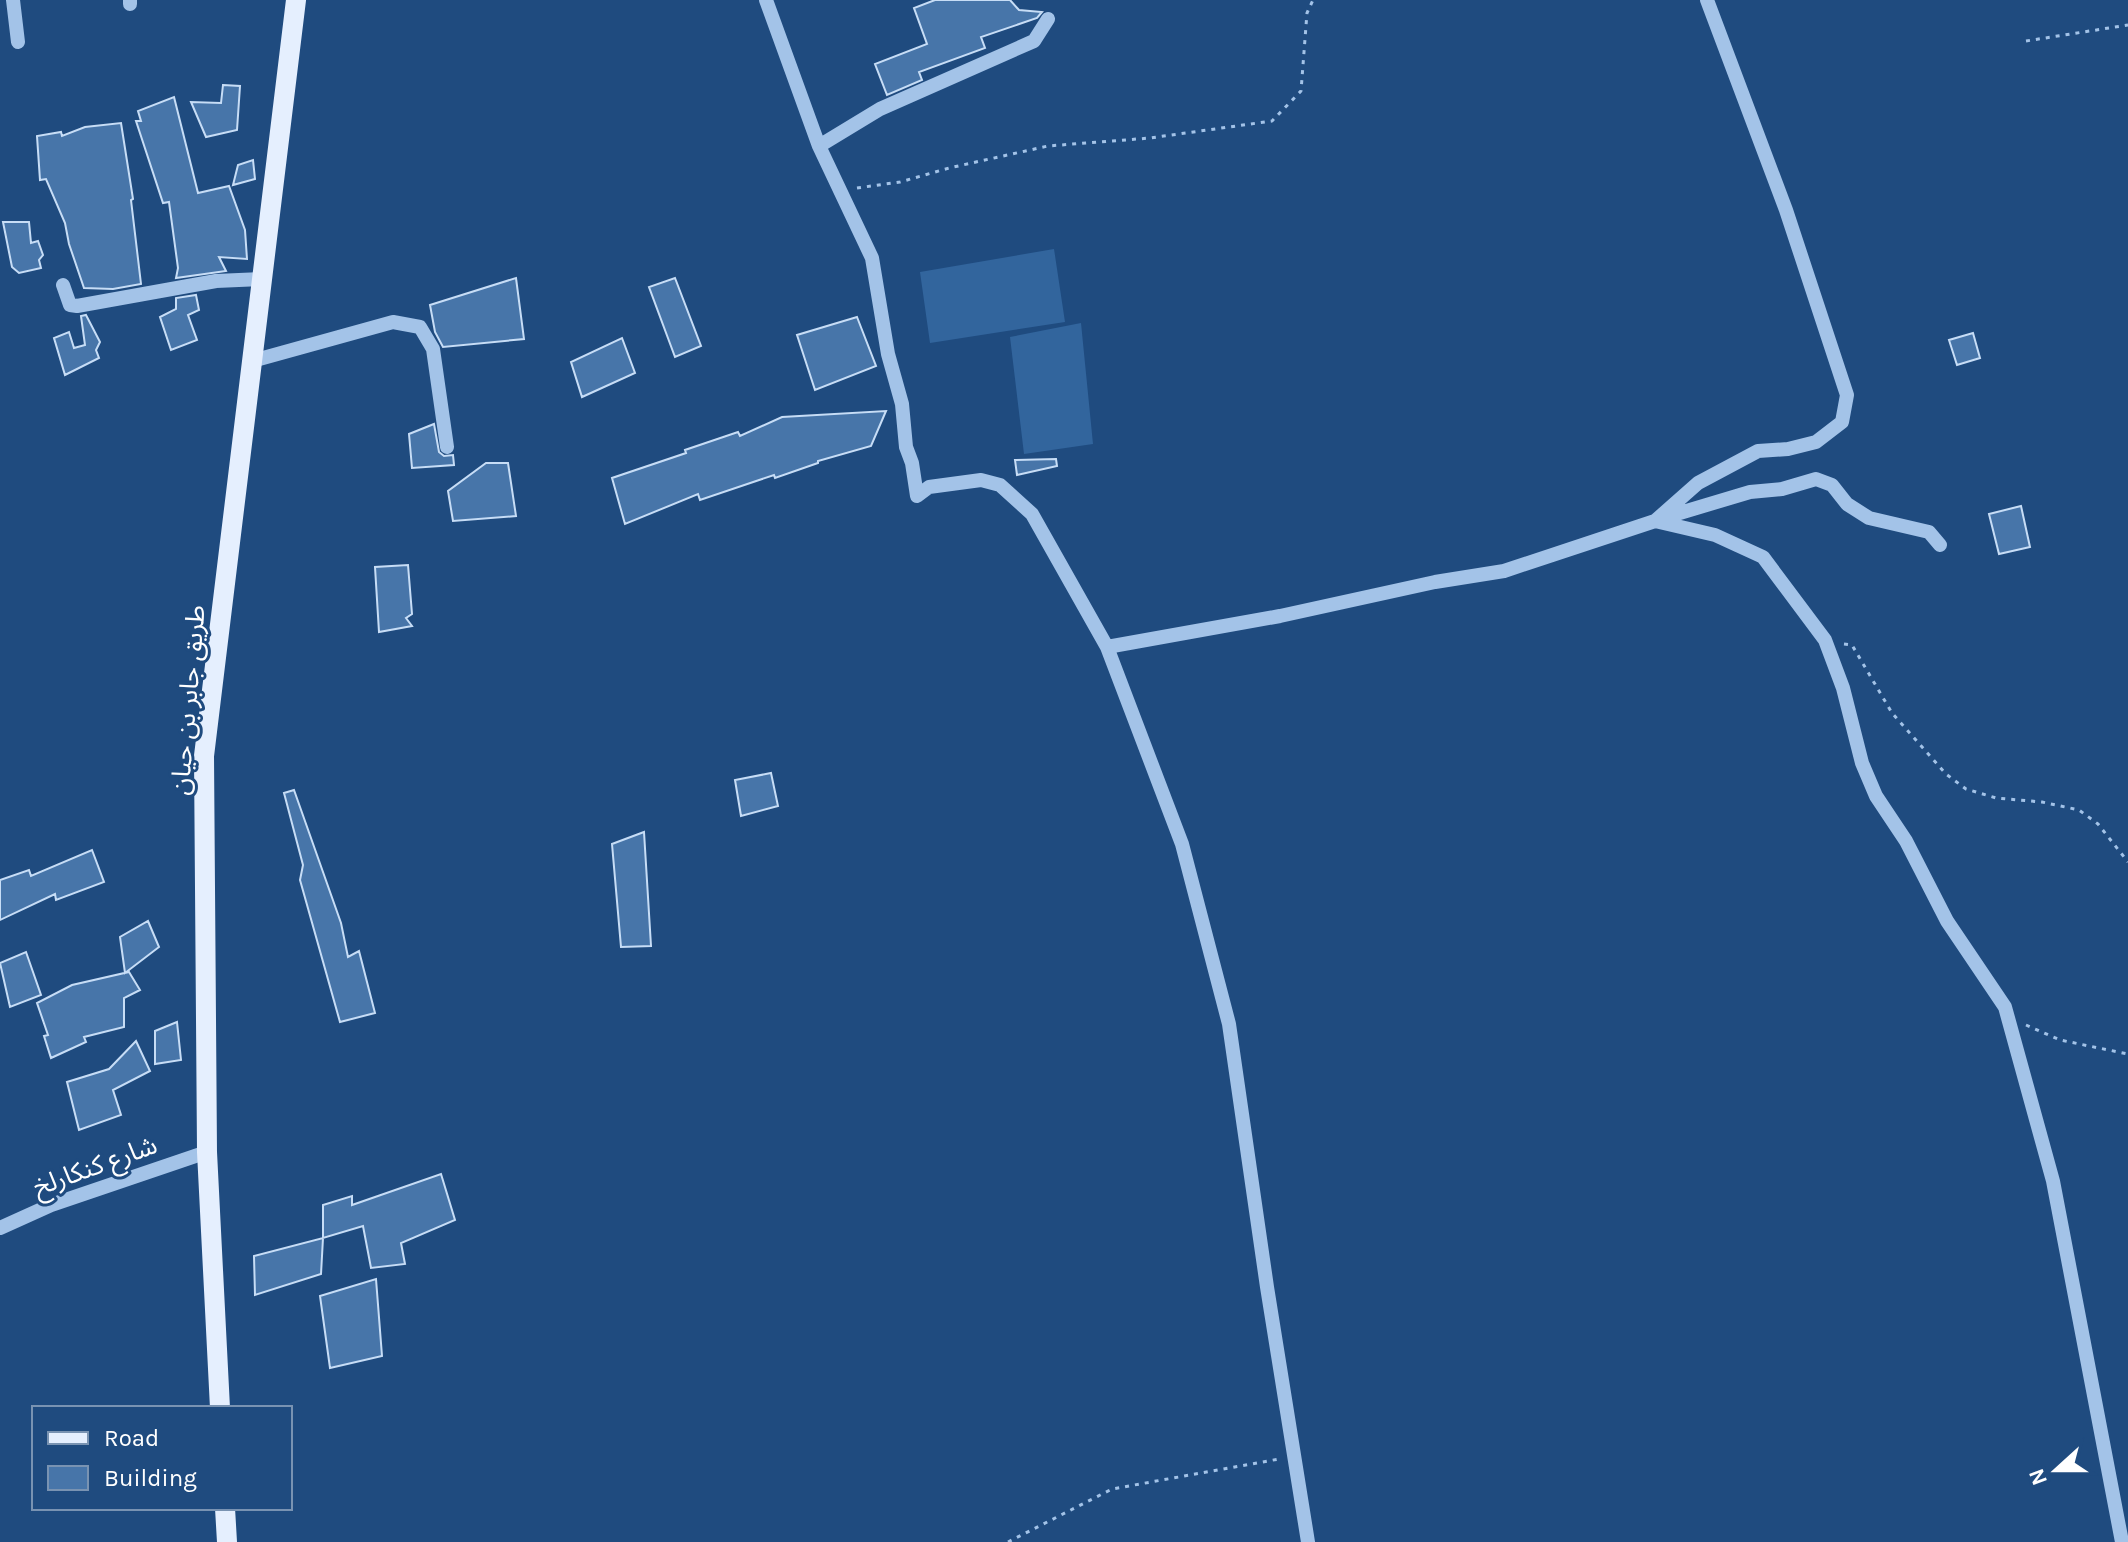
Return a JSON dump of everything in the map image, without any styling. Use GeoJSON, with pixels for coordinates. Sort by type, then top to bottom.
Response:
{"type":"FeatureCollection","features":[{"type":"Feature","properties":{"kind":"main road","name":"طريق جابر بن حيان"},"geometry":{"type":"LineString","coordinates":[[220,1406],[207,1152],[204,756],[296,0]]}},
{"type":"Feature","properties":{"kind":"main road"},"geometry":{"type":"LineString","coordinates":[[225,1510],[227,1542]]}},
{"type":"Feature","properties":{"kind":"street"},"geometry":{"type":"LineString","coordinates":[[13,0],[18,42]]}},
{"type":"Feature","properties":{"kind":"street"},"geometry":{"type":"LineString","coordinates":[[766,0],[819,146],[872,258],[917,496],[929,487],[981,480],[1000,485],[1032,514],[1107,647],[1182,844],[1229,1024],[1308,1542]]}},
{"type":"Feature","properties":{"kind":"street"},"geometry":{"type":"LineString","coordinates":[[1655,521],[1698,483],[1758,451],[1788,449],[1816,442],[1842,422],[1847,395],[1786,210],[1707,0]]}},
{"type":"Feature","properties":{"kind":"street"},"geometry":{"type":"LineString","coordinates":[[819,146],[880,109],[1034,41],[1048,19]]}},
{"type":"Feature","properties":{"kind":"street"},"geometry":{"type":"LineString","coordinates":[[63,285],[70,305],[77,306],[216,281],[262,279]]}},
{"type":"Feature","properties":{"kind":"street"},"geometry":{"type":"LineString","coordinates":[[252,361],[393,322],[420,327],[433,349],[447,447]]}},
{"type":"Feature","properties":{"kind":"street"},"geometry":{"type":"LineString","coordinates":[[1107,647],[1504,571],[1750,492],[1782,489],[1816,479],[1832,485],[1847,504],[1869,518],[1929,532],[1940,545]]}},
{"type":"Feature","properties":{"kind":"street"},"geometry":{"type":"LineString","coordinates":[[1655,521],[1715,535],[1763,557],[1825,640],[1843,688],[1862,763],[1876,796],[1906,841],[1947,921],[2005,1007],[2053,1181],[2122,1542]]}},
{"type":"Feature","properties":{"kind":"street","name":"شارع كنكارلخ"},"geometry":{"type":"LineString","coordinates":[[0,1228],[51,1205],[207,1152]]}},
{"type":"Feature","properties":{"kind":"path"},"geometry":{"type":"LineString","coordinates":[[838,190],[900,182],[1048,146],[1150,138],[1272,121],[1301,91],[1307,13],[1313,0]]}},
{"type":"Feature","properties":{"kind":"path"},"geometry":{"type":"LineString","coordinates":[[2026,41],[2128,25]]}},
{"type":"Feature","properties":{"kind":"path"},"geometry":{"type":"LineString","coordinates":[[1825,640],[1852,645],[1892,713],[1946,774],[1966,789],[1996,798],[2042,802],[2079,810],[2098,824],[2128,862]]}},
{"type":"Feature","properties":{"kind":"path"},"geometry":{"type":"LineString","coordinates":[[2005,1007],[2021,1022],[2060,1040],[2128,1054]]}},
{"type":"Feature","properties":{"kind":"path"},"geometry":{"type":"LineString","coordinates":[[1008,1542],[1112,1489],[1294,1456]]}},
{"type":"Feature","properties":{"kind":"shaded area"},"geometry":{"type":"Polygon","coordinates":[[[1054,249],[1065,322],[930,343],[920,272],[1054,249]]]}},
{"type":"Feature","properties":{"kind":"shaded area"},"geometry":{"type":"Polygon","coordinates":[[[1081,323],[1093,444],[1024,454],[1010,337],[1081,323]]]}},
{"type":"Feature","properties":{"kind":"building"},"geometry":{"type":"Polygon","coordinates":[[[935,0],[1010,0],[1019,10],[1042,12],[1037,18],[981,37],[985,48],[919,72],[922,80],[887,95],[875,64],[927,44],[914,8],[935,0]]]}},
{"type":"Feature","properties":{"kind":"building"},"geometry":{"type":"Polygon","coordinates":[[[223,85],[240,86],[237,130],[206,137],[191,102],[221,103],[223,85]]]}},
{"type":"Feature","properties":{"kind":"building"},"geometry":{"type":"Polygon","coordinates":[[[174,97],[198,193],[229,186],[245,230],[247,259],[219,257],[226,271],[176,278],[178,268],[169,202],[163,203],[136,121],[141,121],[138,111],[174,97]]]}},
{"type":"Feature","properties":{"kind":"building"},"geometry":{"type":"Polygon","coordinates":[[[121,123],[133,199],[141,284],[113,289],[84,288],[65,223],[46,179],[40,180],[37,136],[61,132],[62,136],[85,127],[121,123]]]}},
{"type":"Feature","properties":{"kind":"building"},"geometry":{"type":"Polygon","coordinates":[[[253,160],[255,179],[233,185],[238,165],[253,160]]]}},
{"type":"Feature","properties":{"kind":"building"},"geometry":{"type":"Polygon","coordinates":[[[3,222],[29,222],[31,243],[38,241],[43,255],[39,260],[41,268],[19,273],[12,267],[3,222]]]}},
{"type":"Feature","properties":{"kind":"building"},"geometry":{"type":"Polygon","coordinates":[[[516,278],[524,339],[443,347],[435,332],[430,305],[516,278]]]}},
{"type":"Feature","properties":{"kind":"building"},"geometry":{"type":"Polygon","coordinates":[[[675,278],[701,346],[675,357],[649,287],[675,278]]]}},
{"type":"Feature","properties":{"kind":"building"},"geometry":{"type":"Polygon","coordinates":[[[196,295],[199,310],[188,315],[197,340],[171,350],[160,317],[176,309],[176,298],[196,295]]]}},
{"type":"Feature","properties":{"kind":"building"},"geometry":{"type":"Polygon","coordinates":[[[86,315],[100,342],[96,350],[99,358],[65,375],[54,338],[69,332],[74,348],[85,345],[81,316],[86,315]]]}},
{"type":"Feature","properties":{"kind":"building"},"geometry":{"type":"Polygon","coordinates":[[[857,317],[876,366],[815,390],[797,335],[857,317]]]}},
{"type":"Feature","properties":{"kind":"building"},"geometry":{"type":"Polygon","coordinates":[[[1973,333],[1980,358],[1957,365],[1949,340],[1973,333]]]}},
{"type":"Feature","properties":{"kind":"building"},"geometry":{"type":"Polygon","coordinates":[[[622,338],[635,373],[582,397],[571,362],[622,338]]]}},
{"type":"Feature","properties":{"kind":"building"},"geometry":{"type":"Polygon","coordinates":[[[886,411],[871,446],[700,500],[698,494],[625,524],[612,478],[738,432],[740,436],[782,417],[886,411]]]}},
{"type":"Feature","properties":{"kind":"building"},"geometry":{"type":"Polygon","coordinates":[[[434,424],[439,452],[444,456],[453,455],[454,465],[412,468],[409,434],[434,424]]]}},
{"type":"Feature","properties":{"kind":"building"},"geometry":{"type":"Polygon","coordinates":[[[1056,459],[1057,466],[1017,475],[1015,460],[1056,459]]]}},
{"type":"Feature","properties":{"kind":"building"},"geometry":{"type":"Polygon","coordinates":[[[486,463],[508,463],[516,516],[453,521],[448,491],[486,463]]]}},
{"type":"Feature","properties":{"kind":"building"},"geometry":{"type":"Polygon","coordinates":[[[2021,506],[2030,547],[1999,554],[1989,514],[2021,506]]]}},
{"type":"Feature","properties":{"kind":"building"},"geometry":{"type":"Polygon","coordinates":[[[408,565],[412,614],[406,618],[412,626],[379,632],[375,567],[408,565]]]}},
{"type":"Feature","properties":{"kind":"building"},"geometry":{"type":"Polygon","coordinates":[[[771,773],[778,806],[741,816],[735,780],[771,773]]]}},
{"type":"Feature","properties":{"kind":"building"},"geometry":{"type":"Polygon","coordinates":[[[294,790],[341,923],[348,957],[359,951],[375,1013],[340,1022],[300,880],[303,865],[284,793],[294,790]]]}},
{"type":"Feature","properties":{"kind":"building"},"geometry":{"type":"Polygon","coordinates":[[[644,832],[651,946],[621,947],[612,844],[644,832]]]}},
{"type":"Feature","properties":{"kind":"building"},"geometry":{"type":"Polygon","coordinates":[[[92,850],[104,882],[56,900],[55,894],[0,920],[0,880],[29,870],[31,876],[92,850]]]}},
{"type":"Feature","properties":{"kind":"building"},"geometry":{"type":"Polygon","coordinates":[[[148,921],[159,947],[125,973],[120,937],[148,921]]]}},
{"type":"Feature","properties":{"kind":"building"},"geometry":{"type":"Polygon","coordinates":[[[26,952],[41,995],[10,1007],[0,963],[26,952]]]}},
{"type":"Feature","properties":{"kind":"building"},"geometry":{"type":"Polygon","coordinates":[[[129,972],[140,990],[124,998],[124,1027],[84,1037],[86,1042],[51,1058],[44,1036],[48,1035],[37,1003],[72,985],[129,972]]]}},
{"type":"Feature","properties":{"kind":"building"},"geometry":{"type":"Polygon","coordinates":[[[177,1022],[181,1060],[155,1064],[155,1031],[177,1022]]]}},
{"type":"Feature","properties":{"kind":"building"},"geometry":{"type":"Polygon","coordinates":[[[136,1041],[150,1071],[113,1090],[121,1115],[79,1130],[67,1082],[109,1069],[136,1041]]]}},
{"type":"Feature","properties":{"kind":"building"},"geometry":{"type":"Polygon","coordinates":[[[441,1174],[455,1220],[401,1243],[405,1264],[371,1268],[363,1226],[323,1238],[323,1205],[352,1196],[352,1205],[441,1174]]]}},
{"type":"Feature","properties":{"kind":"building"},"geometry":{"type":"Polygon","coordinates":[[[323,1238],[321,1274],[255,1295],[254,1256],[323,1238]]]}},
{"type":"Feature","properties":{"kind":"building"},"geometry":{"type":"Polygon","coordinates":[[[376,1279],[382,1356],[330,1368],[320,1296],[376,1279]]]}}]}
